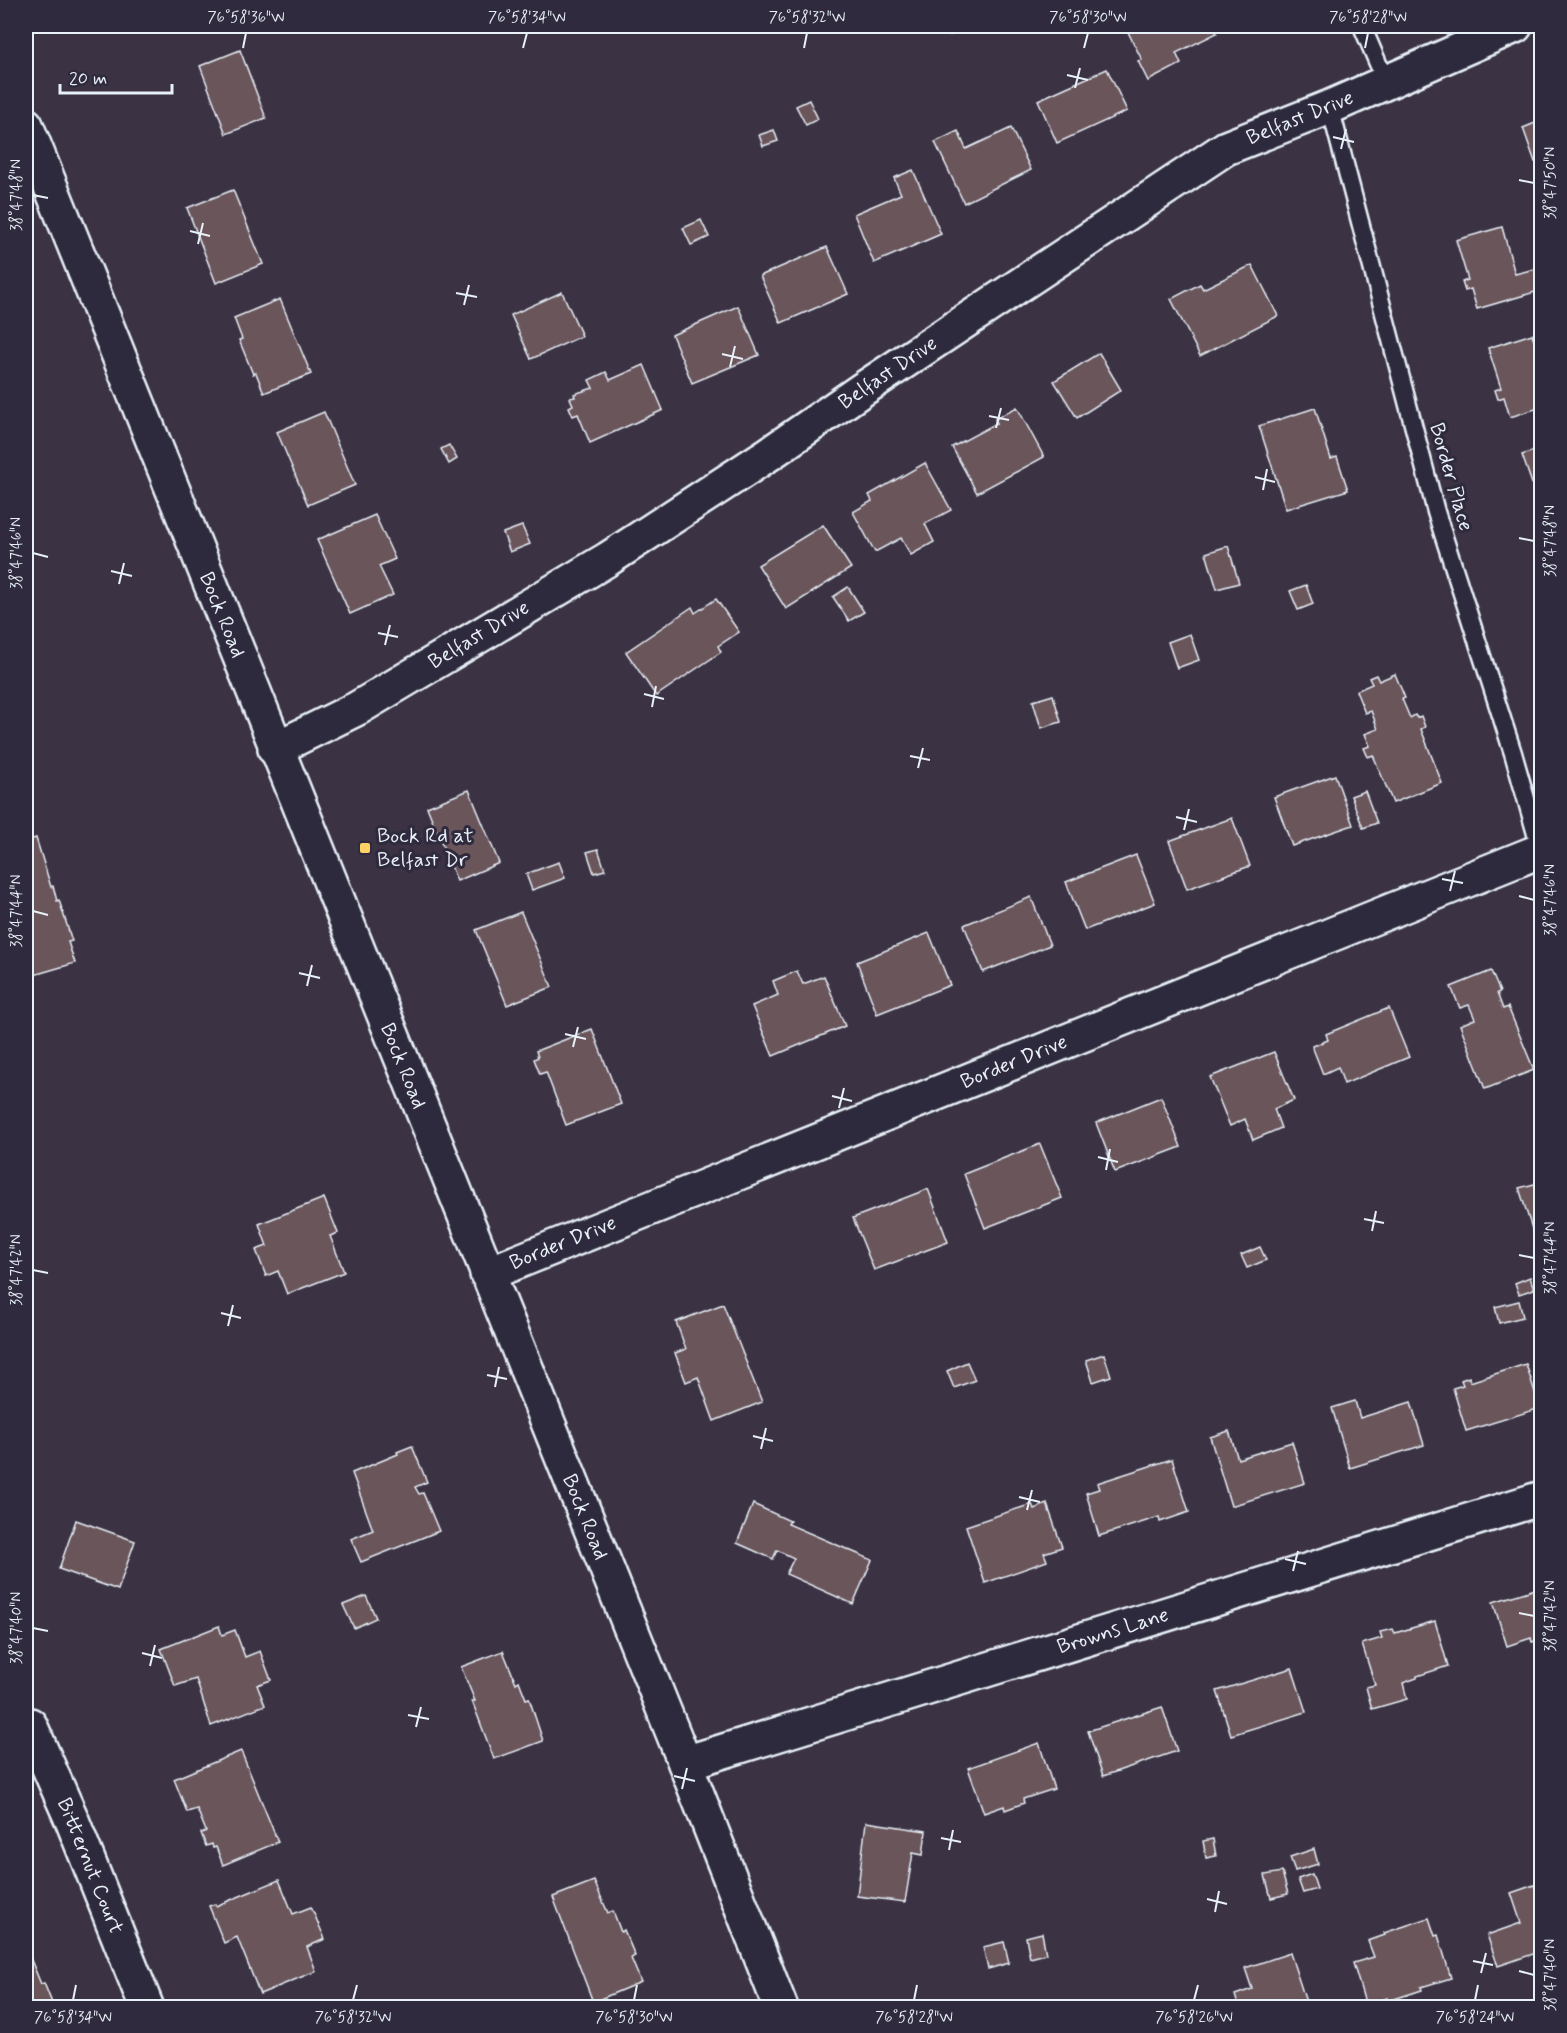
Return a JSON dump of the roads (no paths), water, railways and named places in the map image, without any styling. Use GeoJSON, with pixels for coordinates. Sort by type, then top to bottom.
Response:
{"type":"FeatureCollection","features":[{"type":"Feature","properties":{"kind":"street","name":"Belfast Drive"},"geometry":{"type":"LineString","coordinates":[[275,749],[358,708],[608,559],[1226,148],[1330,107],[1515,26]]}},
{"type":"Feature","properties":{"kind":"street","name":"Bock Road"},"geometry":{"type":"LineString","coordinates":[[26,125],[781,2007]]}},
{"type":"Feature","properties":{"kind":"street","name":"Border Drive"},"geometry":{"type":"LineString","coordinates":[[487,1274],[1541,852]]}},
{"type":"Feature","properties":{"kind":"street","name":"Browns Lane"},"geometry":{"type":"LineString","coordinates":[[685,1763],[1542,1498]]}},
{"type":"Feature","properties":{"kind":"street","name":"Bitternut Court"},"geometry":{"type":"LineString","coordinates":[[30,1725],[72,1820],[147,2007]]}},
{"type":"Feature","properties":{"kind":"lane"},"geometry":{"type":"LineString","coordinates":[[1362,26],[1386,82]]}},
{"type":"Feature","properties":{"kind":"lane","name":"Border Place"},"geometry":{"type":"LineString","coordinates":[[1330,107],[1436,512],[1513,753],[1541,852]]}},
{"type":"Feature","properties":{"kind":"place","name":"Bock Rd at Belfast Dr"},"geometry":{"type":"Point","coordinates":[365,848]}}]}
